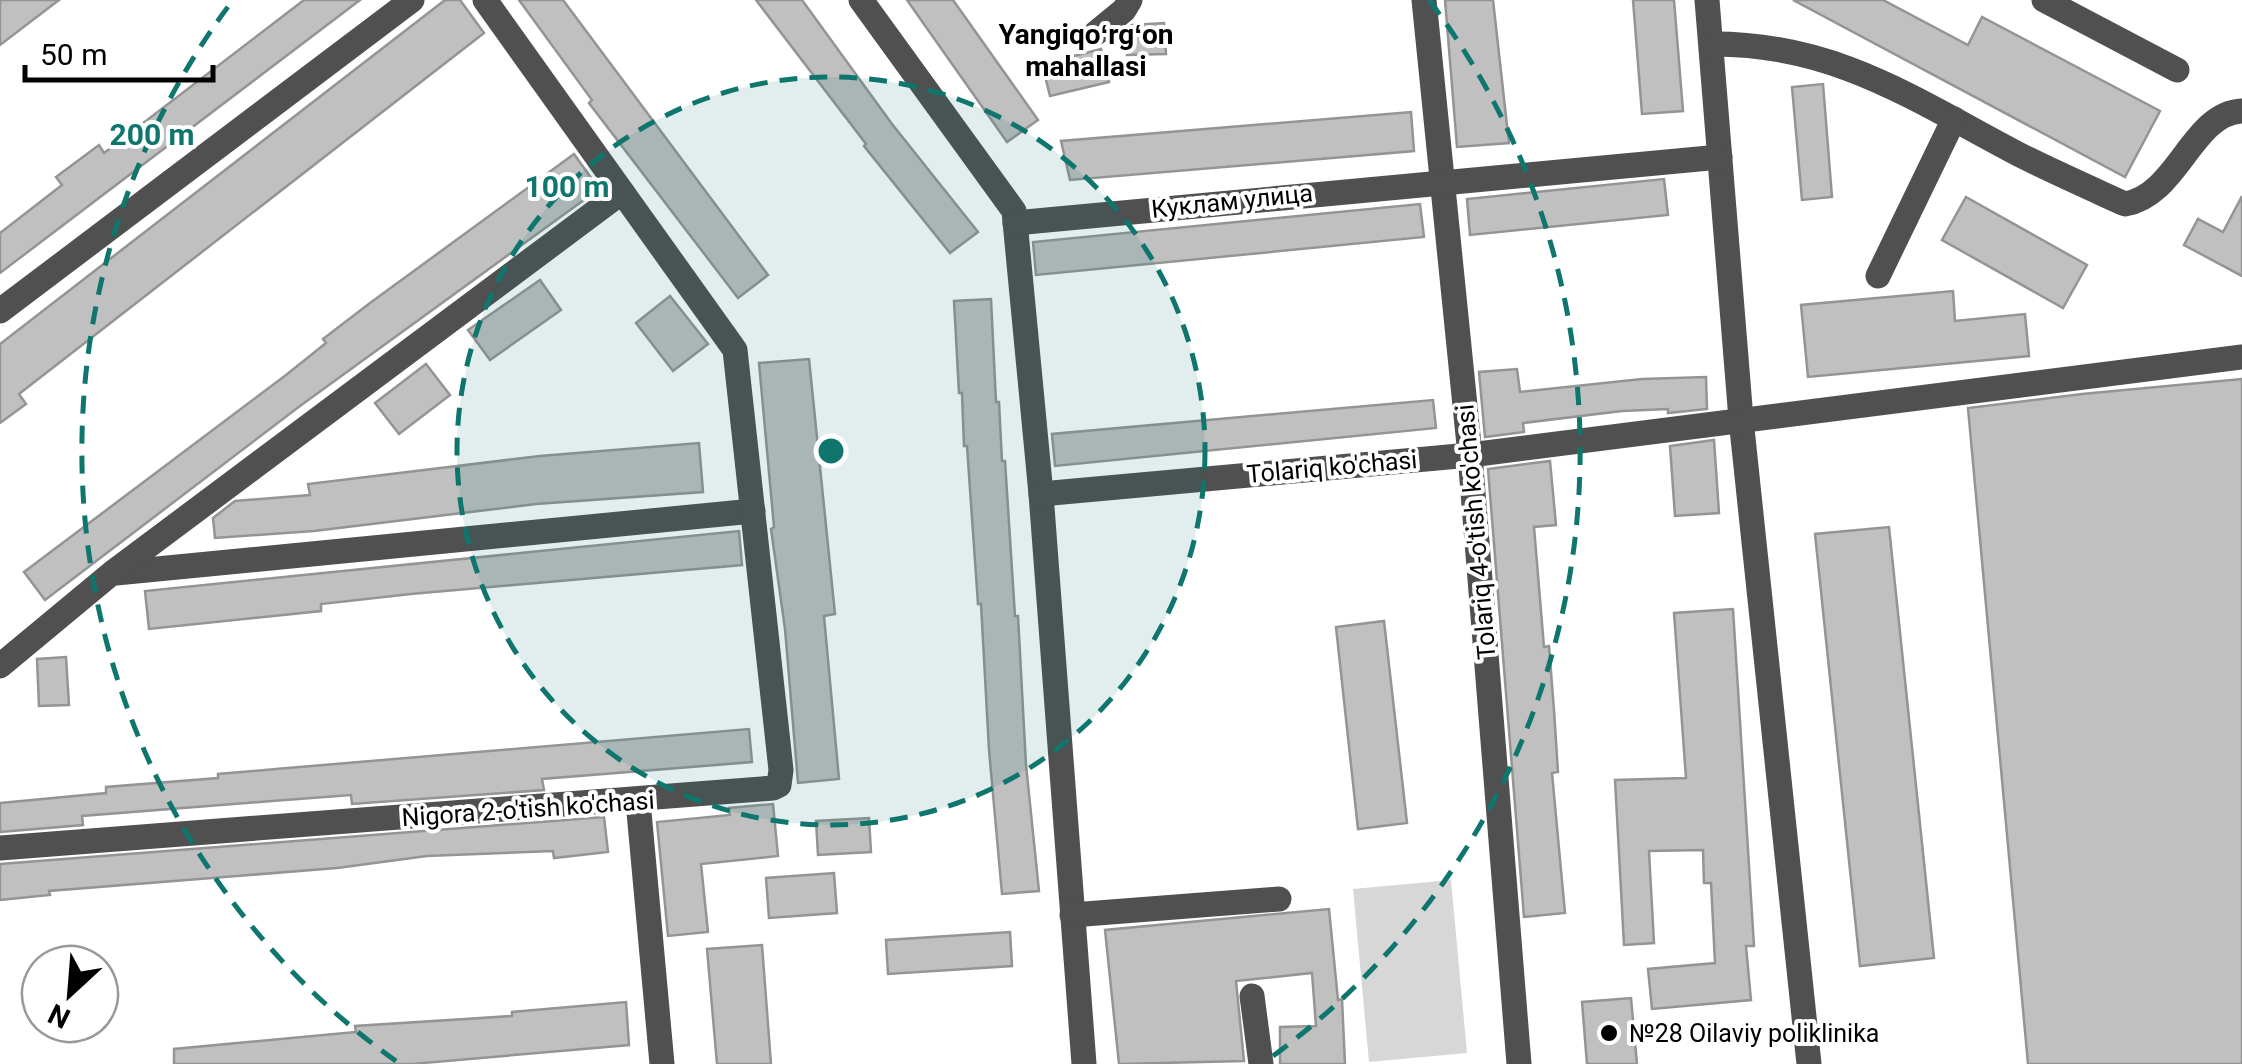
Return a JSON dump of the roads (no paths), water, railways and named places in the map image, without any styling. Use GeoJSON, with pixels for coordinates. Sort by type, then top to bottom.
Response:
{"type":"FeatureCollection","features":[{"type":"Feature","properties":{"kind":"street"},"geometry":{"type":"LineString","coordinates":[[0,311],[412,0]]}},
{"type":"Feature","properties":{"kind":"street","name":"Nigora 2-o'tish ko'chasi"},"geometry":{"type":"LineString","coordinates":[[0,848],[638,801],[779,785],[781,770],[735,350],[486,0]]}},
{"type":"Feature","properties":{"kind":"street"},"geometry":{"type":"LineString","coordinates":[[861,0],[1014,211],[1041,494],[1084,1064]]}},
{"type":"Feature","properties":{"kind":"street"},"geometry":{"type":"LineString","coordinates":[[1096,33],[1130,0]]}},
{"type":"Feature","properties":{"kind":"street","name":"Tolariq 4-o'tish ko'chasi"},"geometry":{"type":"LineString","coordinates":[[1424,0],[1470,455],[1519,1064]]}},
{"type":"Feature","properties":{"kind":"street"},"geometry":{"type":"LineString","coordinates":[[1707,0],[1742,419],[1809,1064]]}},
{"type":"Feature","properties":{"kind":"street"},"geometry":{"type":"LineString","coordinates":[[2044,0],[2177,70]]}},
{"type":"Feature","properties":{"kind":"street"},"geometry":{"type":"LineString","coordinates":[[1710,44],[1779,48],[1878,78],[2023,156],[2126,204],[2152,195],[2223,115],[2242,112]]}},
{"type":"Feature","properties":{"kind":"street"},"geometry":{"type":"LineString","coordinates":[[1878,276],[1954,120]]}},
{"type":"Feature","properties":{"kind":"street","name":"Куклам улица"},"geometry":{"type":"LineString","coordinates":[[1015,223],[1444,180],[1720,158]]}},
{"type":"Feature","properties":{"kind":"street"},"geometry":{"type":"LineString","coordinates":[[0,666],[112,573],[622,192]]}},
{"type":"Feature","properties":{"kind":"street","name":"Tolariq ko'chasi"},"geometry":{"type":"LineString","coordinates":[[1041,494],[1470,455],[2242,357]]}},
{"type":"Feature","properties":{"kind":"street"},"geometry":{"type":"LineString","coordinates":[[112,573],[752,511]]}},
{"type":"Feature","properties":{"kind":"street"},"geometry":{"type":"LineString","coordinates":[[638,801],[662,1064]]}},
{"type":"Feature","properties":{"kind":"street"},"geometry":{"type":"LineString","coordinates":[[1072,915],[1280,899]]}},
{"type":"Feature","properties":{"kind":"street"},"geometry":{"type":"LineString","coordinates":[[1252,996],[1261,1064]]}},
{"type":"Feature","properties":{"kind":"place","name":"№28 Oilaviy poliklinika"},"geometry":{"type":"Point","coordinates":[1609,1033]}},
{"type":"Feature","properties":{"kind":"district","name":"Yangiqoʻrgʻon mahallasi"},"geometry":{"type":"Point","coordinates":[1086,50]}}]}
